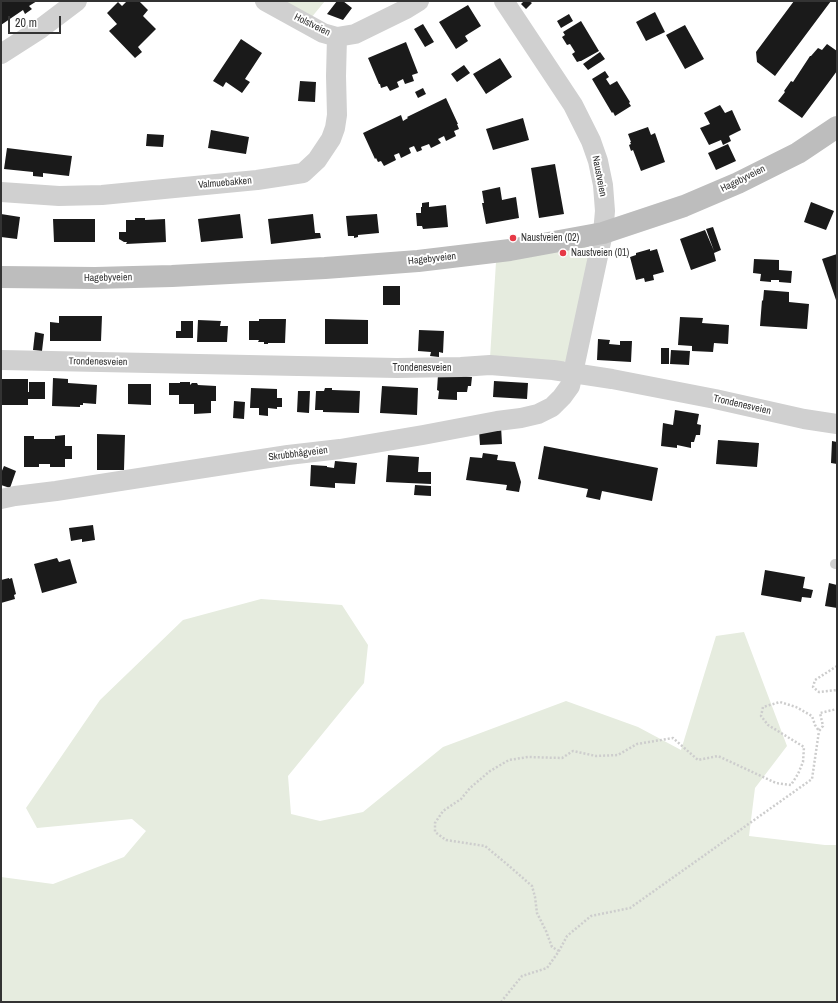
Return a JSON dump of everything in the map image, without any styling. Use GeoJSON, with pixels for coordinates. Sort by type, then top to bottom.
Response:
{"type":"FeatureCollection","features":[{"type":"Feature","properties":{"kind":"main road","name":"Hagebyveien"},"geometry":{"type":"LineString","coordinates":[[1,277],[95,278],[172,276],[326,268],[510,250],[603,233],[684,206],[738,183],[798,153],[837,127]]}},
{"type":"Feature","properties":{"kind":"street"},"geometry":{"type":"LineString","coordinates":[[1,54],[40,29],[77,1]]}},
{"type":"Feature","properties":{"kind":"street","name":"Holstveien"},"geometry":{"type":"LineString","coordinates":[[265,1],[323,33],[337,37]]}},
{"type":"Feature","properties":{"kind":"street"},"geometry":{"type":"LineString","coordinates":[[337,37],[355,34],[419,1]]}},
{"type":"Feature","properties":{"kind":"street","name":"Naustveien"},"geometry":{"type":"LineString","coordinates":[[504,1],[574,105],[592,142],[603,185],[605,211],[603,233],[573,373]]}},
{"type":"Feature","properties":{"kind":"street","name":"Valmuebakken"},"geometry":{"type":"LineString","coordinates":[[1,192],[58,196],[102,195],[256,180],[303,173],[317,160],[331,139],[335,128],[337,115],[337,37]]}},
{"type":"Feature","properties":{"kind":"street","name":"Trondenesveien"},"geometry":{"type":"LineString","coordinates":[[1,360],[397,368],[490,365],[553,370],[612,379],[715,399],[804,419],[837,424]]}},
{"type":"Feature","properties":{"kind":"street","name":"Skrubbhågveien"},"geometry":{"type":"LineString","coordinates":[[1,499],[288,455],[340,449],[538,414],[552,407],[562,397],[570,386],[573,373]]}},
{"type":"Feature","properties":{"kind":"path"},"geometry":{"type":"LineString","coordinates":[[837,666],[815,680],[813,687],[820,692],[837,690]]}},
{"type":"Feature","properties":{"kind":"path"},"geometry":{"type":"LineString","coordinates":[[558,951],[552,947],[537,913],[532,886],[485,846],[446,840],[435,832],[435,823],[443,811],[461,799],[470,788],[490,771],[509,760],[528,757],[562,758],[573,751],[596,756],[618,754],[637,744],[673,738],[698,760],[718,756],[776,784],[790,785],[798,774],[803,762],[804,747],[768,725],[761,716],[763,707],[780,702],[796,707],[812,716],[819,731]]}},
{"type":"Feature","properties":{"kind":"path"},"geometry":{"type":"LineString","coordinates":[[501,1002],[522,976],[547,968],[567,936],[591,916],[630,908],[812,779],[819,731],[823,726],[820,713],[837,709]]}},
{"type":"Feature","properties":{"kind":"shaded area"},"geometry":{"type":"Polygon","coordinates":[[[280,1],[325,1],[311,18],[280,1]]]}},
{"type":"Feature","properties":{"kind":"shaded area"},"geometry":{"type":"Polygon","coordinates":[[[579,245],[592,252],[567,360],[562,363],[490,358],[496,262],[579,245]]]}},
{"type":"Feature","properties":{"kind":"shaded area"},"geometry":{"type":"Polygon","coordinates":[[[261,599],[342,605],[368,645],[364,683],[288,776],[291,814],[320,821],[363,812],[443,747],[566,701],[638,727],[681,750],[716,636],[744,632],[787,746],[755,788],[749,836],[825,845],[837,845],[837,1002],[1,1002],[1,877],[53,884],[124,857],[146,831],[132,819],[37,828],[26,808],[100,700],[183,620],[261,599]]]}},
{"type":"Feature","properties":{"kind":"building"},"geometry":{"type":"Polygon","coordinates":[[[1,1],[37,1],[29,6],[32,9],[25,14],[23,10],[1,25],[1,1]]]}},
{"type":"Feature","properties":{"kind":"building"},"geometry":{"type":"Polygon","coordinates":[[[127,1],[139,1],[148,10],[143,16],[156,29],[138,47],[142,52],[135,58],[109,31],[117,24],[107,13],[118,2],[122,6],[127,1]]]}},
{"type":"Feature","properties":{"kind":"building"},"geometry":{"type":"Polygon","coordinates":[[[337,1],[343,1],[352,8],[343,20],[327,14],[337,1]]]}},
{"type":"Feature","properties":{"kind":"building"},"geometry":{"type":"Polygon","coordinates":[[[524,1],[529,1],[532,3],[526,9],[521,4],[524,1]]]}},
{"type":"Feature","properties":{"kind":"building"},"geometry":{"type":"Polygon","coordinates":[[[794,1],[831,1],[775,76],[757,62],[756,52],[794,1]]]}},
{"type":"Feature","properties":{"kind":"building"},"geometry":{"type":"Polygon","coordinates":[[[468,5],[481,26],[465,36],[468,41],[456,49],[439,22],[468,5]]]}},
{"type":"Feature","properties":{"kind":"building"},"geometry":{"type":"Polygon","coordinates":[[[655,12],[665,32],[646,41],[636,22],[655,12]]]}},
{"type":"Feature","properties":{"kind":"building"},"geometry":{"type":"Polygon","coordinates":[[[569,14],[573,21],[561,28],[557,21],[569,14]]]}},
{"type":"Feature","properties":{"kind":"building"},"geometry":{"type":"Polygon","coordinates":[[[581,21],[599,51],[577,62],[572,54],[575,52],[570,44],[567,45],[562,37],[565,35],[563,32],[581,21]]]}},
{"type":"Feature","properties":{"kind":"building"},"geometry":{"type":"Polygon","coordinates":[[[423,24],[434,42],[425,47],[414,29],[423,24]]]}},
{"type":"Feature","properties":{"kind":"building"},"geometry":{"type":"Polygon","coordinates":[[[685,25],[704,59],[685,69],[666,35],[685,25]]]}},
{"type":"Feature","properties":{"kind":"building"},"geometry":{"type":"Polygon","coordinates":[[[241,39],[262,53],[245,79],[250,82],[242,93],[226,82],[223,87],[213,81],[241,39]]]}},
{"type":"Feature","properties":{"kind":"building"},"geometry":{"type":"Polygon","coordinates":[[[406,42],[418,73],[412,75],[414,81],[405,84],[403,79],[397,82],[399,87],[390,91],[387,86],[381,88],[368,58],[406,42]]]}},
{"type":"Feature","properties":{"kind":"building"},"geometry":{"type":"Polygon","coordinates":[[[827,44],[837,51],[837,71],[802,118],[778,101],[791,81],[793,82],[810,56],[818,48],[822,50],[827,44]]]}},
{"type":"Feature","properties":{"kind":"building"},"geometry":{"type":"Polygon","coordinates":[[[600,52],[605,59],[588,70],[583,64],[600,52]]]}},
{"type":"Feature","properties":{"kind":"building"},"geometry":{"type":"Polygon","coordinates":[[[500,58],[512,77],[486,94],[473,74],[500,58]]]}},
{"type":"Feature","properties":{"kind":"building"},"geometry":{"type":"Polygon","coordinates":[[[464,65],[470,73],[457,82],[451,74],[464,65]]]}},
{"type":"Feature","properties":{"kind":"building"},"geometry":{"type":"Polygon","coordinates":[[[605,71],[609,77],[606,79],[610,85],[617,81],[631,106],[615,116],[592,79],[605,71]]]}},
{"type":"Feature","properties":{"kind":"building"},"geometry":{"type":"Polygon","coordinates":[[[300,81],[316,82],[315,102],[298,101],[300,81]]]}},
{"type":"Feature","properties":{"kind":"building"},"geometry":{"type":"Polygon","coordinates":[[[423,88],[426,94],[418,98],[415,92],[423,88]]]}},
{"type":"Feature","properties":{"kind":"building"},"geometry":{"type":"Polygon","coordinates":[[[446,98],[458,124],[459,129],[454,131],[456,136],[446,141],[444,136],[438,139],[441,143],[431,148],[429,144],[421,147],[422,150],[417,152],[414,146],[409,148],[411,153],[401,158],[399,153],[394,155],[396,160],[384,166],[381,161],[378,162],[376,158],[375,159],[363,133],[401,115],[403,121],[408,118],[407,117],[446,98]]]}},
{"type":"Feature","properties":{"kind":"building"},"geometry":{"type":"Polygon","coordinates":[[[720,105],[725,113],[732,110],[741,130],[729,136],[731,141],[723,145],[721,140],[709,145],[700,128],[710,124],[704,113],[720,105]]]}},
{"type":"Feature","properties":{"kind":"building"},"geometry":{"type":"Polygon","coordinates":[[[523,118],[529,140],[493,150],[486,129],[523,118]]]}},
{"type":"Feature","properties":{"kind":"building"},"geometry":{"type":"Polygon","coordinates":[[[648,127],[651,135],[655,133],[665,162],[641,171],[633,150],[631,151],[629,145],[631,142],[628,134],[648,127]]]}},
{"type":"Feature","properties":{"kind":"building"},"geometry":{"type":"Polygon","coordinates":[[[211,130],[249,137],[246,154],[208,148],[211,130]]]}},
{"type":"Feature","properties":{"kind":"building"},"geometry":{"type":"Polygon","coordinates":[[[147,134],[164,135],[163,147],[146,146],[147,134]]]}},
{"type":"Feature","properties":{"kind":"building"},"geometry":{"type":"Polygon","coordinates":[[[728,144],[736,161],[716,170],[708,153],[728,144]]]}},
{"type":"Feature","properties":{"kind":"building"},"geometry":{"type":"Polygon","coordinates":[[[7,148],[72,156],[69,176],[43,173],[43,177],[33,176],[33,172],[4,169],[7,148]]]}},
{"type":"Feature","properties":{"kind":"building"},"geometry":{"type":"Polygon","coordinates":[[[555,164],[564,214],[539,218],[531,168],[555,164]]]}},
{"type":"Feature","properties":{"kind":"building"},"geometry":{"type":"Polygon","coordinates":[[[500,187],[502,200],[516,197],[519,218],[486,224],[482,203],[484,203],[482,191],[500,187]]]}},
{"type":"Feature","properties":{"kind":"building"},"geometry":{"type":"Polygon","coordinates":[[[429,202],[429,207],[446,205],[448,227],[423,229],[422,226],[417,226],[416,213],[421,213],[422,203],[429,202]]]}},
{"type":"Feature","properties":{"kind":"building"},"geometry":{"type":"Polygon","coordinates":[[[811,202],[834,211],[826,230],[804,222],[811,202]]]}},
{"type":"Feature","properties":{"kind":"building"},"geometry":{"type":"Polygon","coordinates":[[[1,214],[20,217],[17,239],[1,237],[1,214]]]}},
{"type":"Feature","properties":{"kind":"building"},"geometry":{"type":"Polygon","coordinates":[[[240,214],[243,238],[201,242],[198,219],[240,214]]]}},
{"type":"Feature","properties":{"kind":"building"},"geometry":{"type":"Polygon","coordinates":[[[313,214],[315,233],[320,233],[321,238],[271,244],[268,219],[313,214]]]}},
{"type":"Feature","properties":{"kind":"building"},"geometry":{"type":"Polygon","coordinates":[[[377,214],[379,233],[358,235],[358,237],[354,238],[354,236],[348,236],[346,216],[377,214]]]}},
{"type":"Feature","properties":{"kind":"building"},"geometry":{"type":"Polygon","coordinates":[[[135,218],[145,218],[145,220],[165,219],[166,242],[126,244],[127,242],[119,239],[119,232],[126,232],[126,220],[135,220],[135,218]]]}},
{"type":"Feature","properties":{"kind":"building"},"geometry":{"type":"Polygon","coordinates":[[[53,219],[95,219],[95,242],[54,242],[53,219]]]}},
{"type":"Feature","properties":{"kind":"building"},"geometry":{"type":"Polygon","coordinates":[[[713,227],[721,250],[714,253],[716,261],[691,270],[680,239],[705,230],[714,251],[706,229],[713,227]]]}},
{"type":"Feature","properties":{"kind":"building"},"geometry":{"type":"Polygon","coordinates":[[[650,249],[650,251],[657,249],[664,272],[653,275],[654,280],[645,282],[644,278],[636,280],[630,257],[636,255],[636,253],[650,249]]]}},
{"type":"Feature","properties":{"kind":"building"},"geometry":{"type":"Polygon","coordinates":[[[837,254],[837,299],[836,300],[822,259],[837,254]]]}},
{"type":"Feature","properties":{"kind":"building"},"geometry":{"type":"Polygon","coordinates":[[[754,259],[779,260],[779,270],[792,271],[791,283],[779,282],[779,280],[771,280],[771,282],[760,281],[761,274],[753,273],[754,259]]]}},
{"type":"Feature","properties":{"kind":"building"},"geometry":{"type":"Polygon","coordinates":[[[383,286],[400,286],[400,305],[383,305],[383,286]]]}},
{"type":"Feature","properties":{"kind":"building"},"geometry":{"type":"Polygon","coordinates":[[[764,290],[789,292],[789,302],[809,304],[807,329],[760,326],[764,290]]]}},
{"type":"Feature","properties":{"kind":"building"},"geometry":{"type":"Polygon","coordinates":[[[59,316],[102,316],[101,341],[50,341],[50,322],[59,323],[59,316]]]}},
{"type":"Feature","properties":{"kind":"building"},"geometry":{"type":"Polygon","coordinates":[[[680,317],[703,318],[702,323],[729,325],[728,344],[714,343],[713,352],[692,351],[692,346],[678,345],[680,317]]]}},
{"type":"Feature","properties":{"kind":"building"},"geometry":{"type":"Polygon","coordinates":[[[259,319],[286,319],[285,343],[264,344],[264,342],[258,342],[259,340],[249,340],[249,321],[259,321],[259,319]]]}},
{"type":"Feature","properties":{"kind":"building"},"geometry":{"type":"Polygon","coordinates":[[[325,319],[368,320],[368,344],[325,344],[325,319]]]}},
{"type":"Feature","properties":{"kind":"building"},"geometry":{"type":"Polygon","coordinates":[[[198,320],[221,321],[220,326],[228,326],[227,342],[197,342],[198,320]]]}},
{"type":"Feature","properties":{"kind":"building"},"geometry":{"type":"Polygon","coordinates":[[[181,321],[193,321],[193,338],[176,338],[176,331],[181,331],[181,321]]]}},
{"type":"Feature","properties":{"kind":"building"},"geometry":{"type":"Polygon","coordinates":[[[419,330],[444,331],[443,353],[439,352],[439,357],[430,356],[431,352],[418,351],[419,330]]]}},
{"type":"Feature","properties":{"kind":"building"},"geometry":{"type":"Polygon","coordinates":[[[35,332],[44,334],[42,351],[33,350],[35,332]]]}},
{"type":"Feature","properties":{"kind":"building"},"geometry":{"type":"Polygon","coordinates":[[[598,339],[610,340],[609,344],[620,345],[620,341],[632,341],[631,362],[597,360],[598,339]]]}},
{"type":"Feature","properties":{"kind":"building"},"geometry":{"type":"Polygon","coordinates":[[[661,348],[669,348],[669,364],[661,364],[661,348]]]}},
{"type":"Feature","properties":{"kind":"building"},"geometry":{"type":"Polygon","coordinates":[[[671,350],[690,351],[689,365],[670,364],[671,350]]]}},
{"type":"Feature","properties":{"kind":"building"},"geometry":{"type":"Polygon","coordinates":[[[438,375],[472,377],[471,386],[468,386],[467,392],[457,392],[457,400],[438,399],[438,375]]]}},
{"type":"Feature","properties":{"kind":"building"},"geometry":{"type":"Polygon","coordinates":[[[53,378],[68,379],[68,383],[97,385],[96,404],[83,403],[80,407],[52,406],[53,378]]]}},
{"type":"Feature","properties":{"kind":"building"},"geometry":{"type":"Polygon","coordinates":[[[1,379],[28,379],[28,392],[29,382],[45,382],[45,399],[28,399],[28,405],[1,405],[1,379]]]}},
{"type":"Feature","properties":{"kind":"building"},"geometry":{"type":"Polygon","coordinates":[[[494,381],[528,383],[527,399],[493,397],[494,381]]]}},
{"type":"Feature","properties":{"kind":"building"},"geometry":{"type":"Polygon","coordinates":[[[190,382],[190,385],[192,383],[197,383],[198,385],[216,386],[216,401],[211,401],[211,413],[194,414],[194,404],[179,404],[179,395],[169,395],[169,383],[190,382]]]}},
{"type":"Feature","properties":{"kind":"building"},"geometry":{"type":"Polygon","coordinates":[[[128,384],[151,384],[151,405],[128,404],[128,384]]]}},
{"type":"Feature","properties":{"kind":"building"},"geometry":{"type":"Polygon","coordinates":[[[382,386],[418,388],[417,415],[380,413],[382,386]]]}},
{"type":"Feature","properties":{"kind":"building"},"geometry":{"type":"Polygon","coordinates":[[[251,388],[277,389],[277,398],[282,398],[282,407],[277,407],[277,409],[268,408],[268,416],[259,415],[259,408],[250,408],[251,388]]]}},
{"type":"Feature","properties":{"kind":"building"},"geometry":{"type":"Polygon","coordinates":[[[325,388],[332,388],[332,390],[360,391],[359,413],[323,412],[323,410],[315,410],[316,391],[324,391],[325,388]]]}},
{"type":"Feature","properties":{"kind":"building"},"geometry":{"type":"Polygon","coordinates":[[[298,391],[310,391],[309,413],[297,412],[298,391]]]}},
{"type":"Feature","properties":{"kind":"building"},"geometry":{"type":"Polygon","coordinates":[[[234,401],[245,402],[244,419],[233,418],[234,401]]]}},
{"type":"Feature","properties":{"kind":"building"},"geometry":{"type":"Polygon","coordinates":[[[675,410],[699,414],[697,424],[701,425],[700,435],[696,435],[694,442],[691,442],[691,448],[677,445],[677,448],[661,446],[663,423],[673,425],[675,410]]]}},
{"type":"Feature","properties":{"kind":"building"},"geometry":{"type":"Polygon","coordinates":[[[501,426],[502,444],[480,445],[479,430],[501,426]]]}},
{"type":"Feature","properties":{"kind":"building"},"geometry":{"type":"Polygon","coordinates":[[[97,434],[125,435],[124,470],[97,470],[97,434]]]}},
{"type":"Feature","properties":{"kind":"building"},"geometry":{"type":"Polygon","coordinates":[[[65,435],[65,446],[72,446],[72,459],[65,459],[65,467],[50,467],[50,464],[39,464],[39,467],[24,467],[24,436],[34,436],[34,439],[55,439],[55,436],[65,435]]]}},
{"type":"Feature","properties":{"kind":"building"},"geometry":{"type":"Polygon","coordinates":[[[718,440],[759,443],[757,467],[716,464],[718,440]]]}},
{"type":"Feature","properties":{"kind":"building"},"geometry":{"type":"Polygon","coordinates":[[[832,441],[837,442],[837,464],[831,463],[832,441]]]}},
{"type":"Feature","properties":{"kind":"building"},"geometry":{"type":"Polygon","coordinates":[[[544,446],[658,468],[652,501],[602,491],[600,500],[586,497],[588,489],[538,479],[544,446]]]}},
{"type":"Feature","properties":{"kind":"building"},"geometry":{"type":"Polygon","coordinates":[[[483,453],[498,455],[497,460],[515,462],[521,482],[519,492],[506,490],[507,485],[466,480],[470,457],[482,458],[483,453]]]}},
{"type":"Feature","properties":{"kind":"building"},"geometry":{"type":"Polygon","coordinates":[[[388,455],[419,457],[418,472],[431,472],[431,484],[386,482],[388,455]]]}},
{"type":"Feature","properties":{"kind":"building"},"geometry":{"type":"Polygon","coordinates":[[[335,461],[357,463],[355,484],[335,483],[335,488],[310,486],[311,465],[334,468],[335,461]]]}},
{"type":"Feature","properties":{"kind":"building"},"geometry":{"type":"Polygon","coordinates":[[[4,466],[16,471],[10,488],[1,485],[1,473],[4,466]]]}},
{"type":"Feature","properties":{"kind":"building"},"geometry":{"type":"Polygon","coordinates":[[[415,485],[431,486],[431,496],[414,495],[415,485]]]}},
{"type":"Feature","properties":{"kind":"building"},"geometry":{"type":"Polygon","coordinates":[[[93,525],[95,540],[82,542],[82,539],[71,541],[69,528],[93,525]]]}},
{"type":"Feature","properties":{"kind":"building"},"geometry":{"type":"Polygon","coordinates":[[[57,558],[59,562],[70,559],[77,583],[42,593],[34,564],[57,558]]]}},
{"type":"Feature","properties":{"kind":"building"},"geometry":{"type":"Polygon","coordinates":[[[765,570],[805,577],[803,588],[813,590],[811,598],[802,597],[801,602],[761,595],[765,570]]]}},
{"type":"Feature","properties":{"kind":"building"},"geometry":{"type":"Polygon","coordinates":[[[12,578],[16,594],[14,595],[15,599],[1,603],[1,580],[12,578]]]}},
{"type":"Feature","properties":{"kind":"building"},"geometry":{"type":"Polygon","coordinates":[[[829,583],[837,585],[837,608],[825,606],[829,583]]]}},
{"type":"Feature","properties":{"kind":"place","name":"Naustveien (02)"},"geometry":{"type":"Point","coordinates":[513,238]}},
{"type":"Feature","properties":{"kind":"place","name":"Naustveien (01)"},"geometry":{"type":"Point","coordinates":[563,253]}}]}
